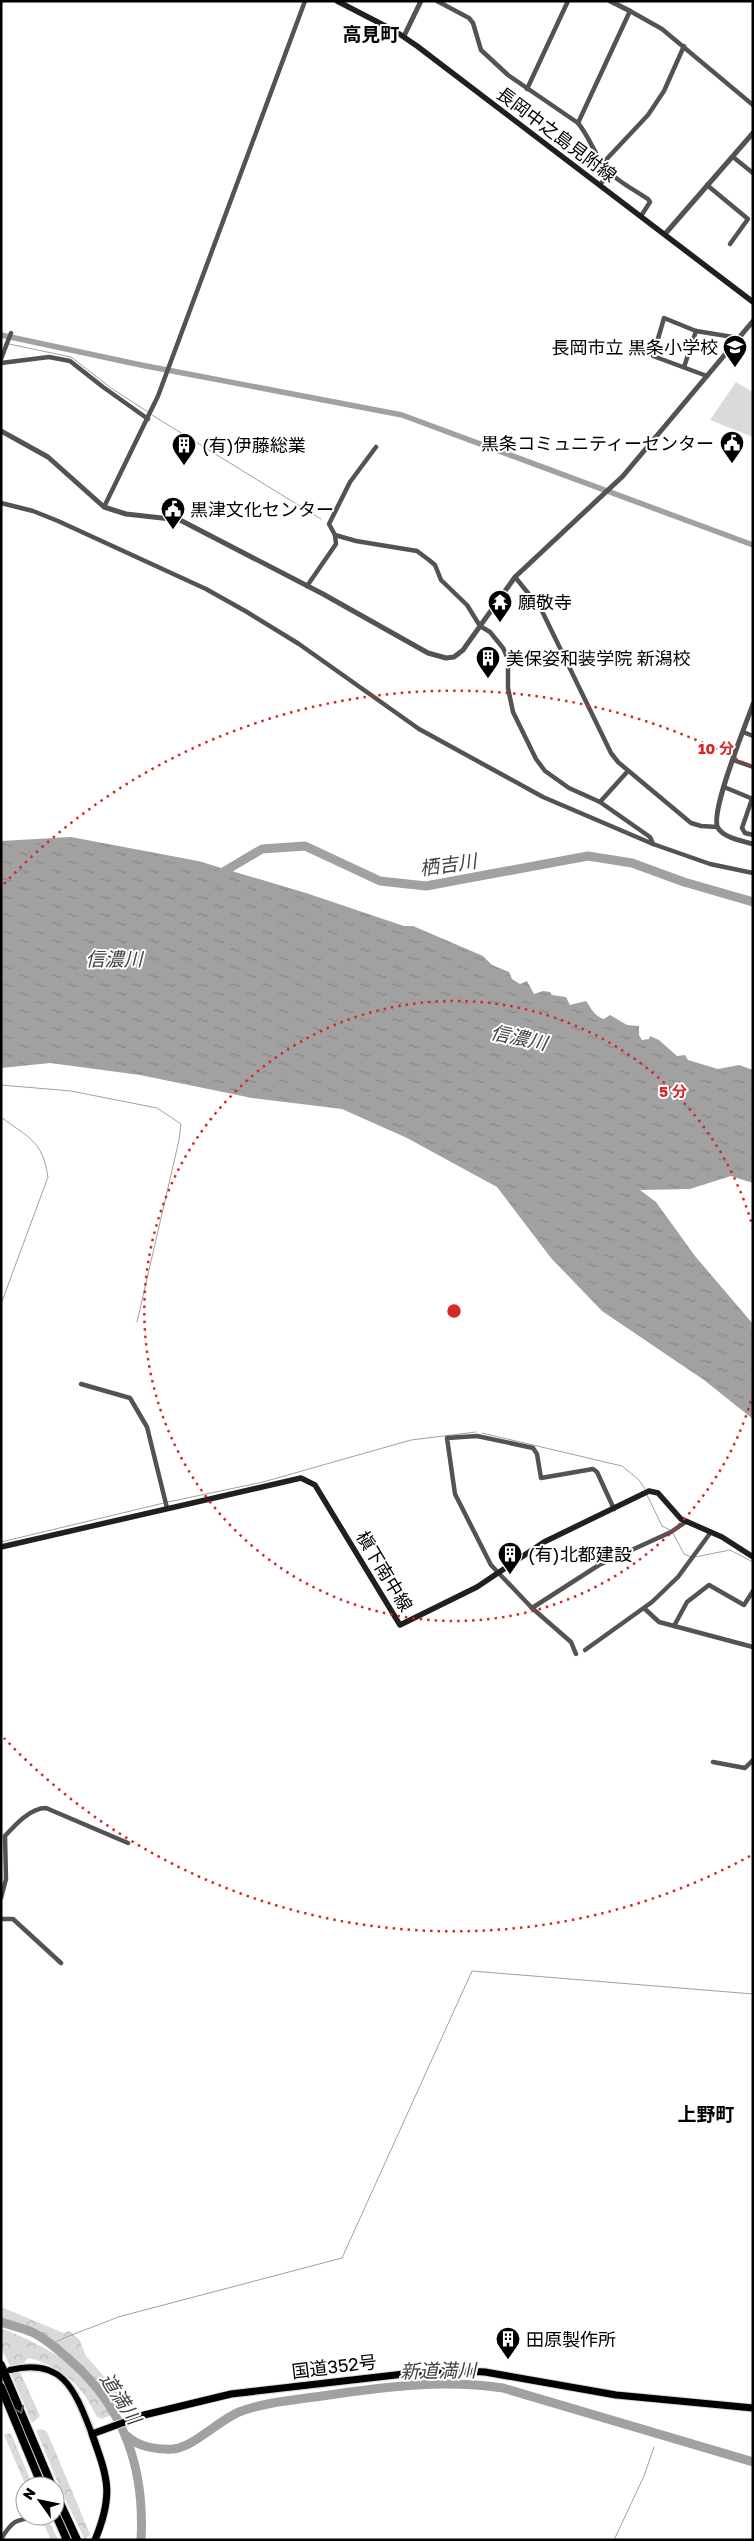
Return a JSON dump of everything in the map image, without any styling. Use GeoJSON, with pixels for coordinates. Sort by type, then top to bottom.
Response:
{"type":"FeatureCollection","features":[{"type":"Feature","properties":{"kind":"highway"},"geometry":{"type":"LineString","coordinates":[[1,2365],[48,2476]]}},
{"type":"Feature","properties":{"kind":"highway","name":"国道352号"},"geometry":{"type":"LineString","coordinates":[[92,2434],[182,2404],[239,2393],[439,2370],[486,2372],[616,2395],[753,2408]]}},
{"type":"Feature","properties":{"kind":"highway"},"geometry":{"type":"LineString","coordinates":[[1,2387],[38,2476]]}},
{"type":"Feature","properties":{"kind":"highway"},"geometry":{"type":"LineString","coordinates":[[92,2434],[108,2486],[105,2515],[94,2540]]}},
{"type":"Feature","properties":{"kind":"highway"},"geometry":{"type":"LineString","coordinates":[[65,2514],[77,2540]]}},
{"type":"Feature","properties":{"kind":"highway"},"geometry":{"type":"LineString","coordinates":[[61,2526],[67,2540]]}},
{"type":"Feature","properties":{"kind":"main road","name":"長岡中之島見附線"},"geometry":{"type":"LineString","coordinates":[[337,1],[404,36],[753,302]]}},
{"type":"Feature","properties":{"kind":"main road","name":"槇下南中線"},"geometry":{"type":"LineString","coordinates":[[1,1547],[294,1479],[307,1479],[315,1485],[400,1625],[468,1592],[544,1542],[653,1491],[663,1497],[677,1516],[712,1532],[753,1557]]}},
{"type":"Feature","properties":{"kind":"main road"},"geometry":{"type":"LineString","coordinates":[[10,2370],[39,2367],[61,2376],[76,2395],[92,2434]]}},
{"type":"Feature","properties":{"kind":"street"},"geometry":{"type":"LineString","coordinates":[[104,507],[148,419],[305,1]]}},
{"type":"Feature","properties":{"kind":"street"},"geometry":{"type":"LineString","coordinates":[[404,36],[421,1]]}},
{"type":"Feature","properties":{"kind":"street"},"geometry":{"type":"LineString","coordinates":[[438,1],[469,18],[475,29],[481,50],[526,89],[578,122],[586,132],[602,164],[609,172],[648,199],[650,202],[641,216]]}},
{"type":"Feature","properties":{"kind":"street"},"geometry":{"type":"LineString","coordinates":[[526,89],[568,1]]}},
{"type":"Feature","properties":{"kind":"street"},"geometry":{"type":"LineString","coordinates":[[610,1],[652,22],[684,46],[753,105]]}},
{"type":"Feature","properties":{"kind":"street"},"geometry":{"type":"LineString","coordinates":[[578,122],[630,11]]}},
{"type":"Feature","properties":{"kind":"street"},"geometry":{"type":"LineString","coordinates":[[602,164],[625,141],[657,102],[684,46]]}},
{"type":"Feature","properties":{"kind":"street"},"geometry":{"type":"LineString","coordinates":[[665,234],[753,133]]}},
{"type":"Feature","properties":{"kind":"street"},"geometry":{"type":"LineString","coordinates":[[733,157],[753,173]]}},
{"type":"Feature","properties":{"kind":"street"},"geometry":{"type":"LineString","coordinates":[[600,185],[609,172]]}},
{"type":"Feature","properties":{"kind":"street"},"geometry":{"type":"LineString","coordinates":[[707,185],[748,219],[730,244]]}},
{"type":"Feature","properties":{"kind":"street"},"geometry":{"type":"LineString","coordinates":[[708,376],[653,356],[664,318],[696,331],[733,337],[737,340]]}},
{"type":"Feature","properties":{"kind":"street"},"geometry":{"type":"LineString","coordinates":[[1,431],[48,457],[104,507],[126,514],[180,520],[436,656],[446,658],[458,654],[515,577],[623,476],[753,321]]}},
{"type":"Feature","properties":{"kind":"street"},"geometry":{"type":"LineString","coordinates":[[684,367],[696,331]]}},
{"type":"Feature","properties":{"kind":"street"},"geometry":{"type":"LineString","coordinates":[[1,359],[11,333]]}},
{"type":"Feature","properties":{"kind":"street"},"geometry":{"type":"LineString","coordinates":[[1,363],[49,357],[70,361],[148,419]]}},
{"type":"Feature","properties":{"kind":"street"},"geometry":{"type":"LineString","coordinates":[[307,586],[336,544],[335,535],[329,524],[350,482],[376,447]]}},
{"type":"Feature","properties":{"kind":"street"},"geometry":{"type":"LineString","coordinates":[[1,503],[33,511],[58,521],[206,589],[299,644],[388,709],[439,742],[542,797],[653,844],[710,864],[753,873]]}},
{"type":"Feature","properties":{"kind":"street"},"geometry":{"type":"LineString","coordinates":[[335,535],[356,541],[418,551],[435,565],[441,580],[467,605],[480,626],[496,639],[506,653],[510,703],[536,759],[545,771],[559,782],[600,802],[650,837],[653,844]]}},
{"type":"Feature","properties":{"kind":"street"},"geometry":{"type":"LineString","coordinates":[[515,577],[541,609],[611,753],[628,772],[691,822],[701,826],[717,827]]}},
{"type":"Feature","properties":{"kind":"street"},"geometry":{"type":"LineString","coordinates":[[753,704],[718,808],[717,827],[722,833],[753,844]]}},
{"type":"Feature","properties":{"kind":"street"},"geometry":{"type":"LineString","coordinates":[[743,732],[753,736]]}},
{"type":"Feature","properties":{"kind":"street"},"geometry":{"type":"LineString","coordinates":[[733,760],[753,767]]}},
{"type":"Feature","properties":{"kind":"street"},"geometry":{"type":"LineString","coordinates":[[600,802],[628,772]]}},
{"type":"Feature","properties":{"kind":"street"},"geometry":{"type":"LineString","coordinates":[[724,788],[753,799],[742,828],[745,833],[753,834]]}},
{"type":"Feature","properties":{"kind":"street"},"geometry":{"type":"LineString","coordinates":[[81,1384],[130,1398],[147,1427],[168,1508]]}},
{"type":"Feature","properties":{"kind":"street"},"geometry":{"type":"LineString","coordinates":[[576,1654],[571,1642],[532,1608],[491,1565],[458,1503],[454,1489],[447,1438],[476,1436],[533,1448],[537,1454],[541,1478],[593,1469],[597,1472],[614,1509]]}},
{"type":"Feature","properties":{"kind":"street"},"geometry":{"type":"LineString","coordinates":[[532,1608],[599,1565],[671,1532],[687,1522]]}},
{"type":"Feature","properties":{"kind":"street"},"geometry":{"type":"LineString","coordinates":[[585,1650],[645,1609],[678,1577],[712,1532]]}},
{"type":"Feature","properties":{"kind":"street"},"geometry":{"type":"LineString","coordinates":[[674,1626],[687,1602],[709,1586],[744,1605],[753,1591]]}},
{"type":"Feature","properties":{"kind":"street"},"geometry":{"type":"LineString","coordinates":[[645,1609],[659,1622],[753,1647]]}},
{"type":"Feature","properties":{"kind":"street"},"geometry":{"type":"LineString","coordinates":[[713,1762],[745,1768],[753,1760]]}},
{"type":"Feature","properties":{"kind":"street"},"geometry":{"type":"LineString","coordinates":[[1,1898],[6,1879],[5,1836],[22,1819],[39,1808],[46,1808],[128,1843]]}},
{"type":"Feature","properties":{"kind":"street"},"geometry":{"type":"LineString","coordinates":[[1,1919],[13,1919],[61,1963]]}},
{"type":"Feature","properties":{"kind":"street"},"geometry":{"type":"LineString","coordinates":[[1,2539],[15,2522]]}},
{"type":"Feature","properties":{"kind":"green space"},"geometry":{"type":"Polygon","coordinates":[[[736,382],[753,392],[753,437],[710,420],[736,382]]]}},
{"type":"Feature","properties":{"kind":"green space"},"geometry":{"type":"Polygon","coordinates":[[[1,2307],[64,2333],[69,2331],[79,2339],[86,2356],[120,2395],[126,2409],[115,2413],[106,2397],[68,2354],[36,2332],[19,2324],[1,2319],[1,2307]]]}},
{"type":"Feature","properties":{"kind":"green space"},"geometry":{"type":"Polygon","coordinates":[[[1,2328],[51,2351],[78,2371],[101,2398],[111,2415],[102,2419],[97,2417],[77,2386],[61,2371],[51,2366],[28,2358],[24,2363],[10,2366],[1,2348],[1,2328]]]}},
{"type":"Feature","properties":{"kind":"green space"},"geometry":{"type":"Polygon","coordinates":[[[20,2372],[40,2416],[32,2423],[11,2374],[20,2372]]]}},
{"type":"Feature","properties":{"kind":"green space"},"geometry":{"type":"Polygon","coordinates":[[[42,2429],[47,2432],[90,2534],[85,2540],[65,2498],[65,2476],[55,2476],[36,2430],[42,2429]]]}},
{"type":"Feature","properties":{"kind":"green space"},"geometry":{"type":"Polygon","coordinates":[[[11,2433],[29,2476],[22,2476],[4,2435],[11,2433]]]}},
{"type":"Feature","properties":{"kind":"green space"},"geometry":{"type":"Polygon","coordinates":[[[45,2526],[52,2526],[58,2540],[51,2540],[45,2526]]]}},
{"type":"Feature","properties":{"kind":"water","name":"信濃川"},"geometry":{"type":"Polygon","coordinates":[[[71,837],[198,861],[306,893],[404,926],[413,926],[483,956],[492,965],[509,972],[512,979],[520,984],[527,981],[534,994],[543,991],[550,992],[552,995],[566,997],[570,1005],[586,1001],[601,1018],[604,1019],[610,1015],[627,1025],[639,1026],[639,1035],[642,1040],[649,1039],[650,1036],[659,1040],[677,1056],[685,1055],[688,1060],[718,1069],[739,1065],[753,1070],[753,1183],[731,1176],[690,1189],[640,1190],[656,1202],[695,1256],[753,1324],[753,1419],[704,1380],[602,1311],[551,1258],[497,1187],[407,1138],[342,1109],[252,1098],[140,1075],[50,1063],[1,1068],[1,841],[71,837]]]}},
{"type":"Feature","properties":{"kind":"waterway"},"geometry":{"type":"LineString","coordinates":[[1,335],[141,365],[402,415],[753,545]]}},
{"type":"Feature","properties":{"kind":"waterway"},"geometry":{"type":"LineString","coordinates":[[9,344],[71,357],[111,388],[148,412]]}},
{"type":"Feature","properties":{"kind":"waterway"},"geometry":{"type":"LineString","coordinates":[[152,415],[321,519]]}},
{"type":"Feature","properties":{"kind":"waterway","name":"栖吉川"},"geometry":{"type":"LineString","coordinates":[[218,875],[262,849],[305,846],[380,881],[426,886],[588,856],[632,863],[684,882],[753,902]]}},
{"type":"Feature","properties":{"kind":"waterway"},"geometry":{"type":"LineString","coordinates":[[1,1085],[71,1091],[157,1108],[181,1124],[179,1140],[137,1322]]}},
{"type":"Feature","properties":{"kind":"waterway"},"geometry":{"type":"LineString","coordinates":[[1,1117],[26,1135],[38,1147],[48,1177],[1,1304]]}},
{"type":"Feature","properties":{"kind":"waterway"},"geometry":{"type":"LineString","coordinates":[[168,1502],[263,1482],[411,1440],[476,1432]]}},
{"type":"Feature","properties":{"kind":"waterway"},"geometry":{"type":"LineString","coordinates":[[482,1433],[622,1466],[639,1480],[645,1489]]}},
{"type":"Feature","properties":{"kind":"waterway"},"geometry":{"type":"LineString","coordinates":[[647,1495],[662,1526],[670,1530]]}},
{"type":"Feature","properties":{"kind":"waterway"},"geometry":{"type":"LineString","coordinates":[[1,1542],[164,1503]]}},
{"type":"Feature","properties":{"kind":"waterway"},"geometry":{"type":"LineString","coordinates":[[673,1533],[684,1554],[691,1557]]}},
{"type":"Feature","properties":{"kind":"waterway"},"geometry":{"type":"LineString","coordinates":[[695,1557],[730,1550],[753,1562]]}},
{"type":"Feature","properties":{"kind":"waterway"},"geometry":{"type":"LineString","coordinates":[[50,2345],[118,2317],[342,2258],[472,1971],[753,1994]]}},
{"type":"Feature","properties":{"kind":"waterway","name":"道満川"},"geometry":{"type":"LineString","coordinates":[[1,2322],[30,2331],[49,2342],[90,2380],[105,2399],[118,2420],[128,2442],[135,2465],[139,2489],[141,2540]]}},
{"type":"Feature","properties":{"kind":"waterway","name":"新道満川"},"geometry":{"type":"LineString","coordinates":[[127,2436],[137,2443],[148,2447],[173,2449],[198,2439],[231,2416],[259,2406],[390,2387],[457,2384],[503,2388],[753,2462]]}},
{"type":"Feature","properties":{"kind":"waterway","name":"新道満川"},"geometry":{"type":"LineString","coordinates":[[656,2438],[658,2433]]}},
{"type":"Feature","properties":{"kind":"waterway"},"geometry":{"type":"LineString","coordinates":[[614,2540],[644,2476],[654,2447]]}},
{"type":"Feature","properties":{"kind":"place","name":"長岡市立 黒条小学校"},"geometry":{"type":"Point","coordinates":[735,368]}},
{"type":"Feature","properties":{"kind":"place","name":"黒条コミュニティーセンター"},"geometry":{"type":"Point","coordinates":[732,464]}},
{"type":"Feature","properties":{"kind":"place","name":"(有)伊藤総業"},"geometry":{"type":"Point","coordinates":[184,466]}},
{"type":"Feature","properties":{"kind":"place","name":"黒津文化センター"},"geometry":{"type":"Point","coordinates":[173,530]}},
{"type":"Feature","properties":{"kind":"place","name":"願敬寺"},"geometry":{"type":"Point","coordinates":[500,623]}},
{"type":"Feature","properties":{"kind":"place","name":"美保姿和装学院 新潟校"},"geometry":{"type":"Point","coordinates":[488,679]}},
{"type":"Feature","properties":{"kind":"place","name":"(有)北都建設"},"geometry":{"type":"Point","coordinates":[510,1575]}},
{"type":"Feature","properties":{"kind":"place","name":"田原製作所"},"geometry":{"type":"Point","coordinates":[508,2360]}},
{"type":"Feature","properties":{"kind":"district","name":"高見町"},"geometry":{"type":"Point","coordinates":[371,33]}},
{"type":"Feature","properties":{"kind":"district","name":"上野町"},"geometry":{"type":"Point","coordinates":[706,2113]}}]}
